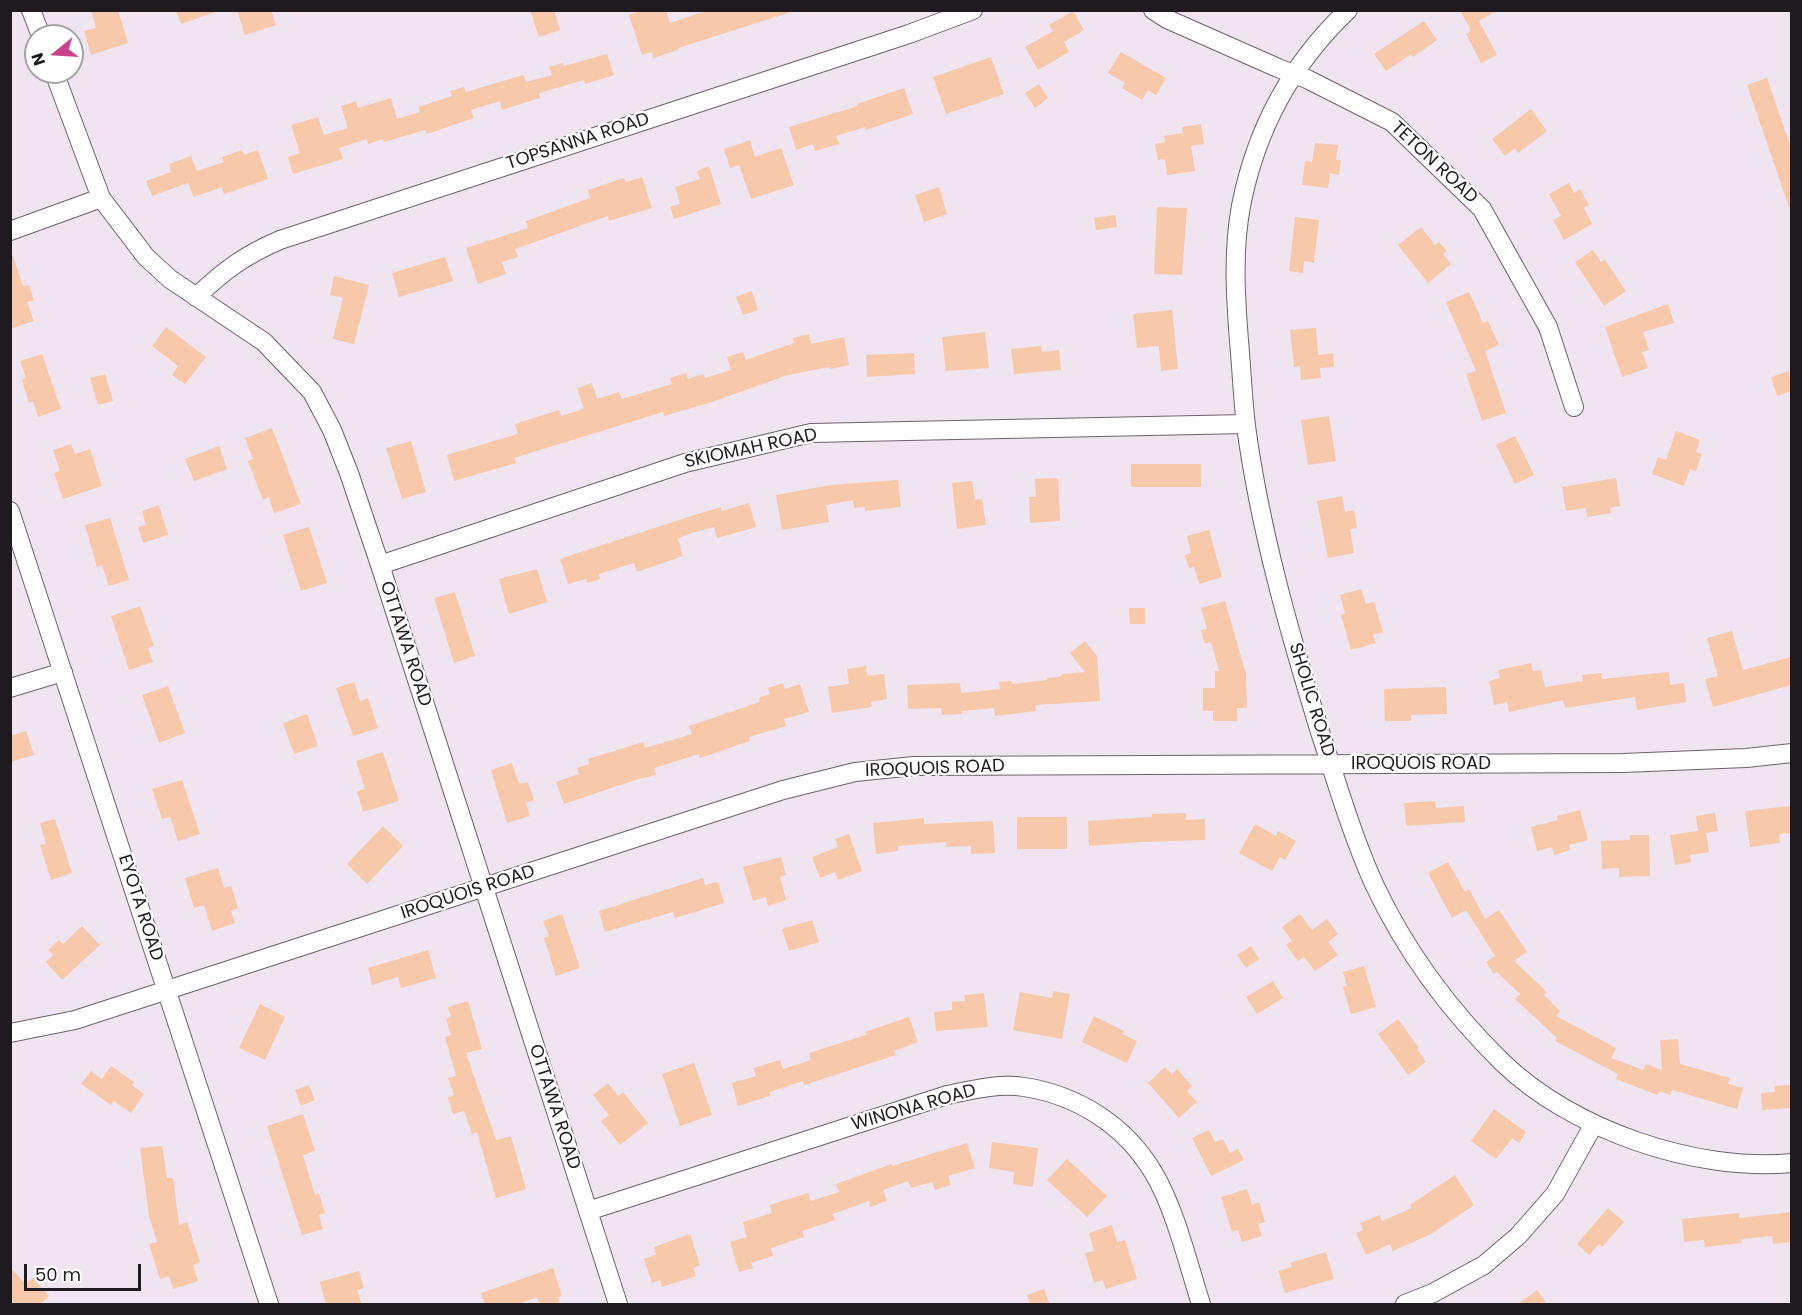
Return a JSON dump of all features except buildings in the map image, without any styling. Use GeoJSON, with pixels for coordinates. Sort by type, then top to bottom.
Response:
{"type":"FeatureCollection","features":[{"type":"Feature","properties":{"kind":"street","name":"TOPSANNA ROAD"},"geometry":{"type":"LineString","coordinates":[[196,297],[232,265],[280,240],[909,34],[973,10]]}},
{"type":"Feature","properties":{"kind":"street","name":"TETON ROAD"},"geometry":{"type":"LineString","coordinates":[[1153,10],[1167,19],[1293,73],[1392,122],[1482,208],[1548,327],[1574,407]]}},
{"type":"Feature","properties":{"kind":"street","name":"SHOLIC ROAD"},"geometry":{"type":"LineString","coordinates":[[1348,10],[1314,46],[1293,73],[1270,116],[1254,157],[1241,208],[1235,257],[1246,424],[1258,499],[1273,569],[1298,660],[1350,824],[1375,885],[1408,946],[1439,992],[1505,1065],[1546,1096],[1594,1124],[1640,1142],[1687,1156],[1727,1163],[1773,1165],[1791,1163]]}},
{"type":"Feature","properties":{"kind":"street","name":"OTTAWA ROAD"},"geometry":{"type":"LineString","coordinates":[[58,84],[101,198],[146,257],[170,279],[264,342],[312,392],[332,430],[349,472],[380,565],[618,1305]]}},
{"type":"Feature","properties":{"kind":"street"},"geometry":{"type":"LineString","coordinates":[[10,231],[101,198]]}},
{"type":"Feature","properties":{"kind":"street","name":"SKIOMAH ROAD"},"geometry":{"type":"LineString","coordinates":[[380,565],[685,463],[811,433],[1246,424]]}},
{"type":"Feature","properties":{"kind":"street","name":"EYOTA ROAD"},"geometry":{"type":"LineString","coordinates":[[10,511],[269,1305]]}},
{"type":"Feature","properties":{"kind":"street"},"geometry":{"type":"LineString","coordinates":[[10,688],[63,672]]}},
{"type":"Feature","properties":{"kind":"street","name":"IROQUOIS ROAD"},"geometry":{"type":"LineString","coordinates":[[10,1033],[75,1020],[783,790],[855,772],[914,766],[1623,763],[1746,758],[1791,753]]}},
{"type":"Feature","properties":{"kind":"street","name":"WINONA ROAD"},"geometry":{"type":"LineString","coordinates":[[588,1211],[947,1095],[983,1088],[1022,1086],[1057,1095],[1089,1108],[1116,1128],[1137,1149],[1154,1173],[1174,1220],[1201,1305]]}},
{"type":"Feature","properties":{"kind":"street"},"geometry":{"type":"LineString","coordinates":[[1405,1305],[1433,1293],[1484,1265],[1518,1236],[1555,1194],[1594,1124]]}}]}
